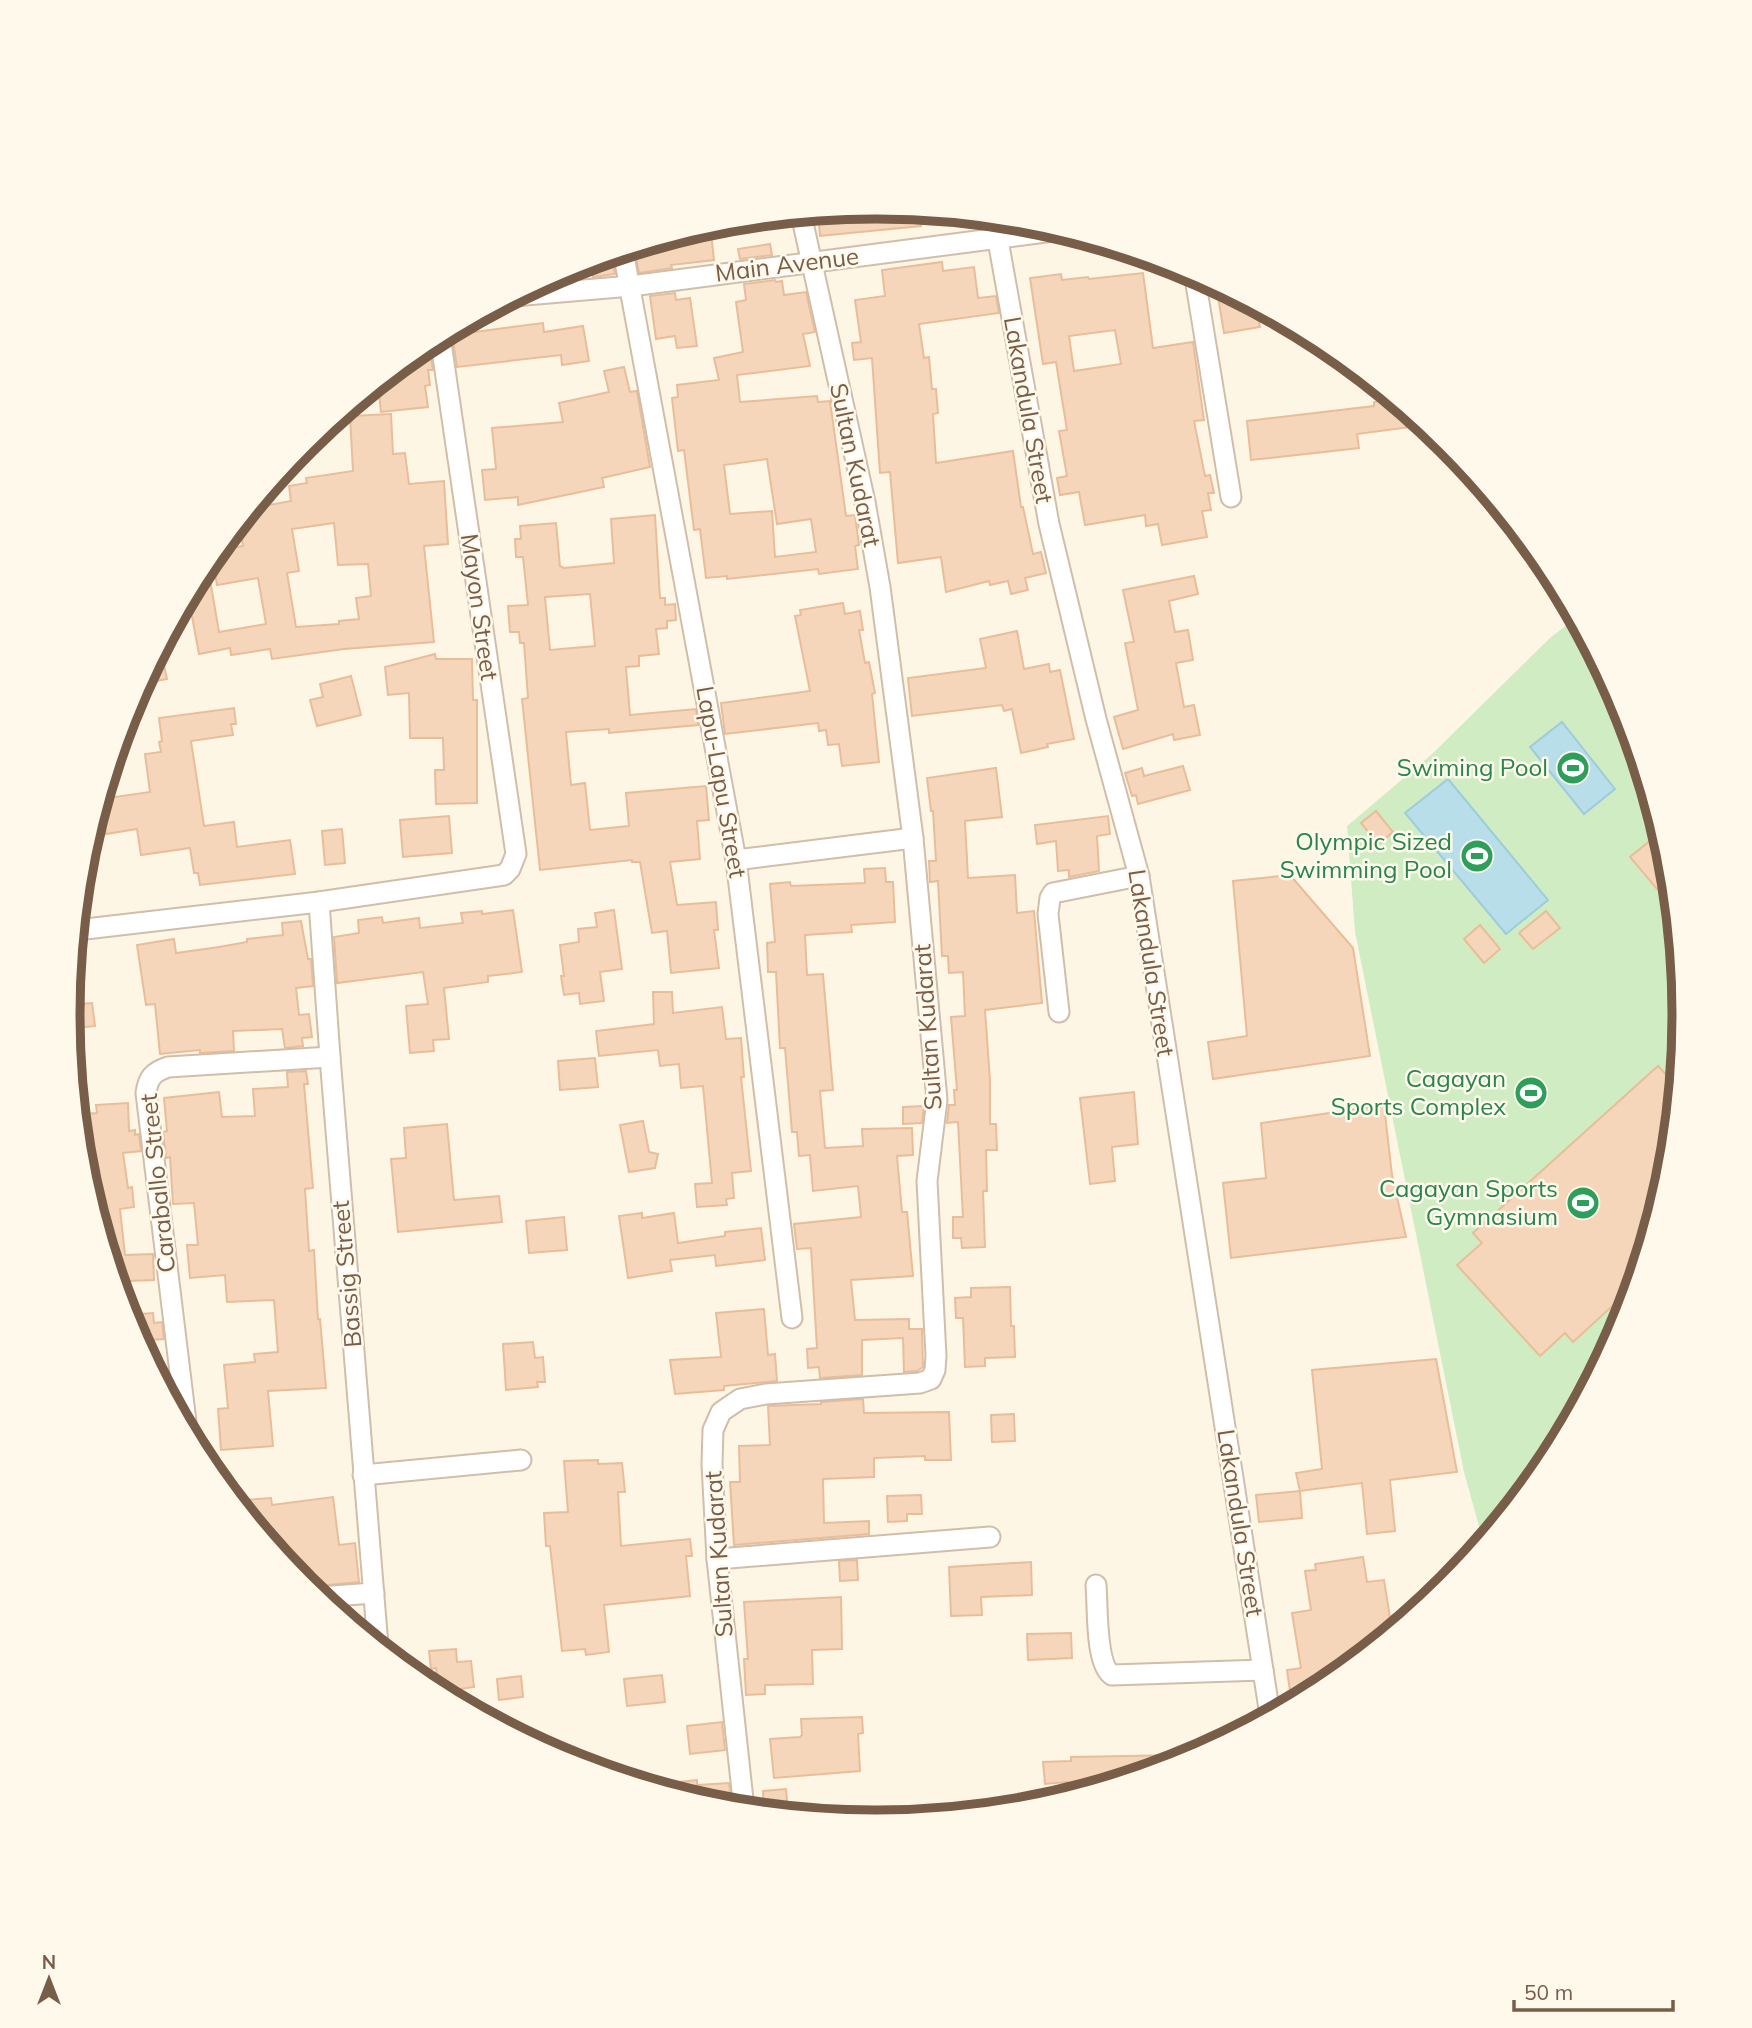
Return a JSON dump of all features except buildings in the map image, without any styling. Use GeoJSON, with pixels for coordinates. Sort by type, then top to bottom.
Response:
{"type":"FeatureCollection","features":[{"type":"Feature","properties":{"kind":"street","name":"Sultan Kudarat"},"geometry":{"type":"LineString","coordinates":[[743,1798],[717,1559],[712,1464],[713,1430],[720,1412],[740,1399],[766,1394],[920,1383],[931,1379],[935,1370],[927,1181],[937,1100],[913,838],[880,587],[865,502],[803,222]]}},
{"type":"Feature","properties":{"kind":"street","name":"Lakandula Street"},"geometry":{"type":"LineString","coordinates":[[995,228],[1049,524],[1096,719],[1139,876],[1269,1706]]}},
{"type":"Feature","properties":{"kind":"street","name":"Main Avenue"},"geometry":{"type":"LineString","coordinates":[[540,294],[631,286],[1030,234]]}},
{"type":"Feature","properties":{"kind":"street","name":"Lapu-Lapu Street"},"geometry":{"type":"LineString","coordinates":[[625,260],[737,860],[792,1318]]}},
{"type":"Feature","properties":{"kind":"street"},"geometry":{"type":"LineString","coordinates":[[1196,287],[1231,498]]}},
{"type":"Feature","properties":{"kind":"street","name":"Mayon Street"},"geometry":{"type":"LineString","coordinates":[[319,902],[504,875],[510,869],[516,853],[442,348]]}},
{"type":"Feature","properties":{"kind":"street"},"geometry":{"type":"LineString","coordinates":[[737,860],[913,838]]}},
{"type":"Feature","properties":{"kind":"street"},"geometry":{"type":"LineString","coordinates":[[1059,1012],[1048,914],[1050,898],[1054,893],[1139,876]]}},
{"type":"Feature","properties":{"kind":"street"},"geometry":{"type":"LineString","coordinates":[[85,929],[319,902]]}},
{"type":"Feature","properties":{"kind":"street","name":"Bassig Street"},"geometry":{"type":"LineString","coordinates":[[319,902],[378,1634]]}},
{"type":"Feature","properties":{"kind":"street","name":"Caraballo Street"},"geometry":{"type":"LineString","coordinates":[[184,1407],[146,1093],[147,1083],[151,1076],[168,1067],[330,1057]]}},
{"type":"Feature","properties":{"kind":"street"},"geometry":{"type":"LineString","coordinates":[[363,1475],[521,1460]]}},
{"type":"Feature","properties":{"kind":"street"},"geometry":{"type":"LineString","coordinates":[[717,1559],[990,1537]]}},
{"type":"Feature","properties":{"kind":"street"},"geometry":{"type":"LineString","coordinates":[[1096,1585],[1101,1656],[1107,1672],[1112,1675],[1263,1670]]}},
{"type":"Feature","properties":{"kind":"street"},"geometry":{"type":"LineString","coordinates":[[333,1596],[374,1592]]}},
{"type":"Feature","properties":{"kind":"green space","name":"Cagayan Sports Complex"},"geometry":{"type":"Polygon","coordinates":[[[1569,623],[1611,710],[1644,808],[1665,910],[1672,1014],[1670,1066],[1656,1169],[1629,1270],[1611,1318],[1565,1412],[1537,1456],[1480,1531],[1464,1472],[1355,932],[1347,826],[1431,755],[1551,637],[1569,623]]]}},
{"type":"Feature","properties":{"kind":"water","name":"Swiming Pool"},"geometry":{"type":"Polygon","coordinates":[[[1562,722],[1615,789],[1584,814],[1530,747],[1562,722]]]}},
{"type":"Feature","properties":{"kind":"water","name":"Olympic Sized Swimming Pool"},"geometry":{"type":"Polygon","coordinates":[[[1448,779],[1548,900],[1506,934],[1405,813],[1448,779]]]}},
{"type":"Feature","properties":{"kind":"place","name":"Swiming Pool"},"geometry":{"type":"Point","coordinates":[1573,768]}},
{"type":"Feature","properties":{"kind":"place","name":"Olympic Sized Swimming Pool"},"geometry":{"type":"Point","coordinates":[1477,856]}},
{"type":"Feature","properties":{"kind":"place","name":"Cagayan Sports Complex"},"geometry":{"type":"Point","coordinates":[1531,1093]}},
{"type":"Feature","properties":{"kind":"place","name":"Cagayan Sports Gymnasium"},"geometry":{"type":"Point","coordinates":[1583,1203]}}]}
